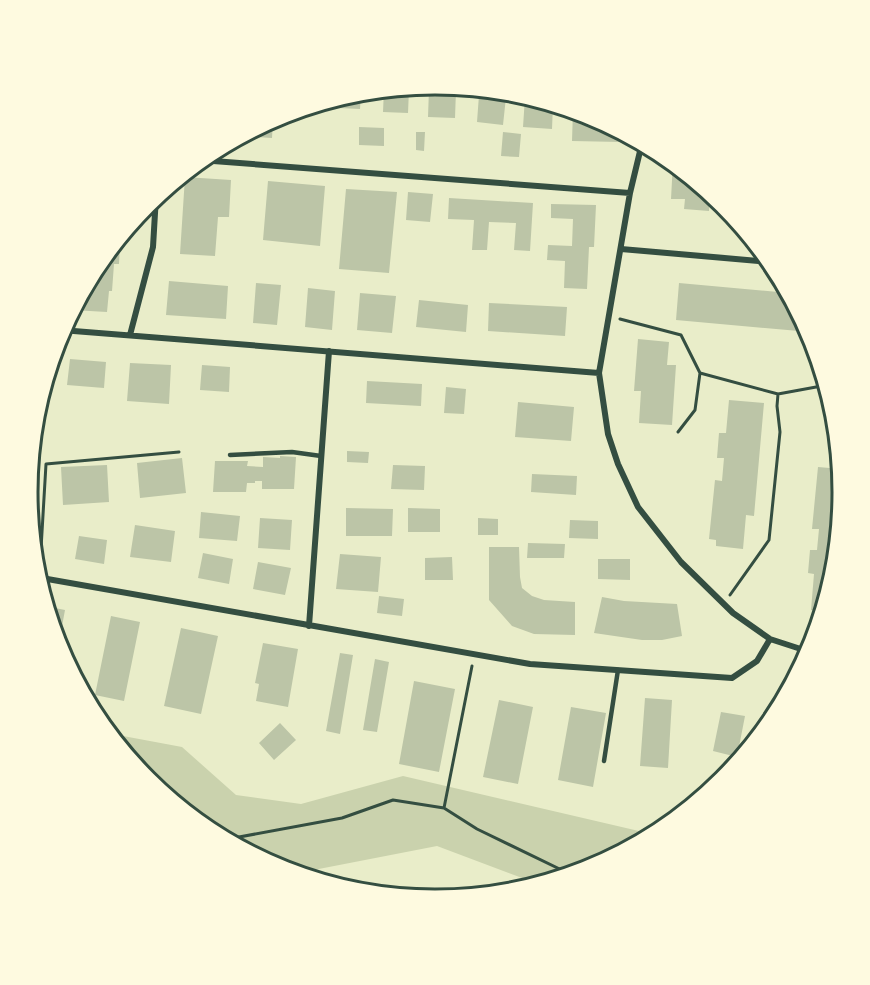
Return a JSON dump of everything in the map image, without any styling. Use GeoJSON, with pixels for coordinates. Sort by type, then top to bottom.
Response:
{"type":"FeatureCollection","features":[{"type":"Feature","properties":{"kind":"street"},"geometry":{"type":"LineString","coordinates":[[640,152],[630,193],[599,373],[608,434],[618,464],[638,507],[681,562],[733,613],[770,639],[800,649]]}},
{"type":"Feature","properties":{"kind":"street"},"geometry":{"type":"LineString","coordinates":[[215,161],[630,193]]}},
{"type":"Feature","properties":{"kind":"street"},"geometry":{"type":"LineString","coordinates":[[130,335],[153,247],[155,210]]}},
{"type":"Feature","properties":{"kind":"street"},"geometry":{"type":"LineString","coordinates":[[621,249],[757,261]]}},
{"type":"Feature","properties":{"kind":"street"},"geometry":{"type":"LineString","coordinates":[[72,331],[599,373]]}},
{"type":"Feature","properties":{"kind":"street"},"geometry":{"type":"LineString","coordinates":[[309,626],[329,351]]}},
{"type":"Feature","properties":{"kind":"street"},"geometry":{"type":"LineString","coordinates":[[47,579],[530,664],[732,678],[757,661],[770,639]]}},
{"type":"Feature","properties":{"kind":"lane"},"geometry":{"type":"LineString","coordinates":[[230,455],[292,452],[321,456]]}},
{"type":"Feature","properties":{"kind":"lane"},"geometry":{"type":"LineString","coordinates":[[604,760],[618,670]]}},
{"type":"Feature","properties":{"kind":"path"},"geometry":{"type":"LineString","coordinates":[[609,316],[681,335],[700,373],[694,410],[678,432]]}},
{"type":"Feature","properties":{"kind":"path"},"geometry":{"type":"LineString","coordinates":[[700,373],[778,394],[818,387]]}},
{"type":"Feature","properties":{"kind":"path"},"geometry":{"type":"LineString","coordinates":[[724,602],[769,540],[780,432],[778,394]]}},
{"type":"Feature","properties":{"kind":"path"},"geometry":{"type":"LineString","coordinates":[[41,540],[46,464],[179,452]]}},
{"type":"Feature","properties":{"kind":"path"},"geometry":{"type":"LineString","coordinates":[[444,808],[474,654]]}},
{"type":"Feature","properties":{"kind":"path"},"geometry":{"type":"LineString","coordinates":[[237,837],[342,818],[393,800],[444,808],[477,829],[561,870]]}},
{"type":"Feature","properties":{"kind":"green space"},"geometry":{"type":"Polygon","coordinates":[[[121,736],[182,747],[236,795],[301,804],[403,776],[642,832],[587,860],[525,879],[437,846],[312,870],[307,869],[236,837],[193,808],[154,774],[121,736]]]}},
{"type":"Feature","properties":{"kind":"building"},"geometry":{"type":"Polygon","coordinates":[[[429,95],[456,96],[455,118],[428,117],[429,95]]]}},
{"type":"Feature","properties":{"kind":"building"},"geometry":{"type":"Polygon","coordinates":[[[409,96],[408,113],[383,112],[384,98],[409,96]]]}},
{"type":"Feature","properties":{"kind":"building"},"geometry":{"type":"Polygon","coordinates":[[[479,97],[506,102],[503,125],[477,122],[479,97]]]}},
{"type":"Feature","properties":{"kind":"building"},"geometry":{"type":"Polygon","coordinates":[[[360,102],[360,109],[339,107],[360,102]]]}},
{"type":"Feature","properties":{"kind":"building"},"geometry":{"type":"Polygon","coordinates":[[[524,106],[553,113],[552,129],[523,127],[524,106]]]}},
{"type":"Feature","properties":{"kind":"building"},"geometry":{"type":"Polygon","coordinates":[[[573,120],[621,141],[621,142],[572,141],[573,120]]]}},
{"type":"Feature","properties":{"kind":"building"},"geometry":{"type":"Polygon","coordinates":[[[359,127],[384,128],[384,146],[359,145],[359,127]]]}},
{"type":"Feature","properties":{"kind":"building"},"geometry":{"type":"Polygon","coordinates":[[[272,130],[272,138],[257,137],[272,130]]]}},
{"type":"Feature","properties":{"kind":"building"},"geometry":{"type":"Polygon","coordinates":[[[416,132],[425,132],[424,151],[416,150],[416,132]]]}},
{"type":"Feature","properties":{"kind":"building"},"geometry":{"type":"Polygon","coordinates":[[[503,132],[521,134],[519,157],[501,156],[503,132]]]}},
{"type":"Feature","properties":{"kind":"building"},"geometry":{"type":"Polygon","coordinates":[[[672,174],[709,205],[709,211],[684,209],[685,199],[671,199],[672,174]]]}},
{"type":"Feature","properties":{"kind":"building"},"geometry":{"type":"Polygon","coordinates":[[[192,177],[231,180],[229,217],[218,217],[215,256],[180,254],[185,184],[192,177]]]}},
{"type":"Feature","properties":{"kind":"building"},"geometry":{"type":"Polygon","coordinates":[[[268,181],[325,186],[320,246],[263,240],[268,181]]]}},
{"type":"Feature","properties":{"kind":"building"},"geometry":{"type":"Polygon","coordinates":[[[346,189],[397,192],[389,273],[339,269],[346,189]]]}},
{"type":"Feature","properties":{"kind":"building"},"geometry":{"type":"Polygon","coordinates":[[[408,192],[433,194],[430,222],[406,220],[408,192]]]}},
{"type":"Feature","properties":{"kind":"building"},"geometry":{"type":"Polygon","coordinates":[[[449,198],[533,203],[530,251],[514,250],[516,223],[489,222],[487,250],[472,250],[474,220],[448,219],[449,198]]]}},
{"type":"Feature","properties":{"kind":"building"},"geometry":{"type":"Polygon","coordinates":[[[551,204],[596,205],[594,247],[589,247],[587,289],[564,288],[565,261],[547,260],[548,245],[572,246],[573,219],[551,218],[551,204]]]}},
{"type":"Feature","properties":{"kind":"building"},"geometry":{"type":"Polygon","coordinates":[[[120,252],[119,264],[114,264],[112,291],[109,291],[107,312],[82,311],[104,272],[120,252]]]}},
{"type":"Feature","properties":{"kind":"building"},"geometry":{"type":"Polygon","coordinates":[[[169,281],[228,286],[226,319],[166,315],[169,281]]]}},
{"type":"Feature","properties":{"kind":"building"},"geometry":{"type":"Polygon","coordinates":[[[256,283],[281,285],[277,325],[253,323],[256,283]]]}},
{"type":"Feature","properties":{"kind":"building"},"geometry":{"type":"Polygon","coordinates":[[[679,283],[778,292],[798,331],[676,320],[679,283]]]}},
{"type":"Feature","properties":{"kind":"building"},"geometry":{"type":"Polygon","coordinates":[[[308,288],[335,291],[332,330],[305,327],[308,288]]]}},
{"type":"Feature","properties":{"kind":"building"},"geometry":{"type":"Polygon","coordinates":[[[360,293],[396,296],[392,333],[357,330],[360,293]]]}},
{"type":"Feature","properties":{"kind":"building"},"geometry":{"type":"Polygon","coordinates":[[[419,300],[468,305],[466,332],[416,327],[419,300]]]}},
{"type":"Feature","properties":{"kind":"building"},"geometry":{"type":"Polygon","coordinates":[[[489,303],[567,307],[565,336],[488,331],[489,303]]]}},
{"type":"Feature","properties":{"kind":"building"},"geometry":{"type":"Polygon","coordinates":[[[638,339],[669,342],[667,365],[676,365],[672,425],[639,423],[641,391],[634,391],[638,339]]]}},
{"type":"Feature","properties":{"kind":"building"},"geometry":{"type":"Polygon","coordinates":[[[70,359],[106,362],[104,388],[67,385],[70,359]]]}},
{"type":"Feature","properties":{"kind":"building"},"geometry":{"type":"Polygon","coordinates":[[[130,363],[171,365],[169,404],[127,401],[130,363]]]}},
{"type":"Feature","properties":{"kind":"building"},"geometry":{"type":"Polygon","coordinates":[[[202,365],[230,367],[229,392],[200,390],[202,365]]]}},
{"type":"Feature","properties":{"kind":"building"},"geometry":{"type":"Polygon","coordinates":[[[367,381],[422,384],[421,406],[366,403],[367,381]]]}},
{"type":"Feature","properties":{"kind":"building"},"geometry":{"type":"Polygon","coordinates":[[[446,387],[466,389],[464,414],[444,413],[446,387]]]}},
{"type":"Feature","properties":{"kind":"building"},"geometry":{"type":"Polygon","coordinates":[[[729,400],[764,403],[754,516],[746,515],[743,549],[716,546],[716,540],[709,539],[715,480],[722,481],[724,458],[717,458],[719,433],[726,433],[729,400]]]}},
{"type":"Feature","properties":{"kind":"building"},"geometry":{"type":"Polygon","coordinates":[[[518,402],[574,407],[571,441],[515,437],[518,402]]]}},
{"type":"Feature","properties":{"kind":"building"},"geometry":{"type":"Polygon","coordinates":[[[347,451],[369,452],[368,463],[347,462],[347,451]]]}},
{"type":"Feature","properties":{"kind":"building"},"geometry":{"type":"Polygon","coordinates":[[[280,456],[296,457],[294,489],[262,489],[262,481],[255,481],[255,483],[247,483],[246,492],[213,492],[215,461],[248,461],[247,466],[263,467],[263,457],[280,458],[280,456]]]}},
{"type":"Feature","properties":{"kind":"building"},"geometry":{"type":"Polygon","coordinates":[[[182,458],[186,493],[140,498],[137,463],[182,458]]]}},
{"type":"Feature","properties":{"kind":"building"},"geometry":{"type":"Polygon","coordinates":[[[107,465],[109,502],[63,505],[61,467],[107,465]]]}},
{"type":"Feature","properties":{"kind":"building"},"geometry":{"type":"Polygon","coordinates":[[[393,465],[425,466],[424,490],[391,489],[393,465]]]}},
{"type":"Feature","properties":{"kind":"building"},"geometry":{"type":"Polygon","coordinates":[[[818,467],[832,468],[832,518],[829,544],[825,570],[814,611],[811,610],[814,574],[808,573],[810,550],[817,550],[819,529],[812,529],[818,467]]]}},
{"type":"Feature","properties":{"kind":"building"},"geometry":{"type":"Polygon","coordinates":[[[532,474],[577,476],[576,495],[531,492],[532,474]]]}},
{"type":"Feature","properties":{"kind":"building"},"geometry":{"type":"Polygon","coordinates":[[[346,508],[393,509],[392,536],[346,536],[346,508]]]}},
{"type":"Feature","properties":{"kind":"building"},"geometry":{"type":"Polygon","coordinates":[[[408,508],[440,509],[440,532],[408,532],[408,508]]]}},
{"type":"Feature","properties":{"kind":"building"},"geometry":{"type":"Polygon","coordinates":[[[201,512],[240,516],[237,541],[199,538],[201,512]]]}},
{"type":"Feature","properties":{"kind":"building"},"geometry":{"type":"Polygon","coordinates":[[[260,518],[292,520],[290,550],[258,548],[260,518]]]}},
{"type":"Feature","properties":{"kind":"building"},"geometry":{"type":"Polygon","coordinates":[[[478,518],[498,519],[498,535],[478,535],[478,518]]]}},
{"type":"Feature","properties":{"kind":"building"},"geometry":{"type":"Polygon","coordinates":[[[570,520],[598,521],[598,539],[569,538],[570,520]]]}},
{"type":"Feature","properties":{"kind":"building"},"geometry":{"type":"Polygon","coordinates":[[[135,525],[175,531],[171,562],[130,557],[135,525]]]}},
{"type":"Feature","properties":{"kind":"building"},"geometry":{"type":"Polygon","coordinates":[[[79,536],[107,540],[104,564],[75,559],[79,536]]]}},
{"type":"Feature","properties":{"kind":"building"},"geometry":{"type":"Polygon","coordinates":[[[528,543],[565,544],[564,558],[527,558],[528,543]]]}},
{"type":"Feature","properties":{"kind":"building"},"geometry":{"type":"Polygon","coordinates":[[[489,547],[519,547],[522,588],[532,596],[544,600],[575,602],[575,635],[534,634],[512,626],[489,600],[489,547]]]}},
{"type":"Feature","properties":{"kind":"building"},"geometry":{"type":"Polygon","coordinates":[[[203,553],[233,559],[229,584],[198,578],[203,553]]]}},
{"type":"Feature","properties":{"kind":"building"},"geometry":{"type":"Polygon","coordinates":[[[340,554],[381,557],[378,592],[336,589],[340,554]]]}},
{"type":"Feature","properties":{"kind":"building"},"geometry":{"type":"Polygon","coordinates":[[[452,557],[453,580],[425,580],[425,558],[452,557]]]}},
{"type":"Feature","properties":{"kind":"building"},"geometry":{"type":"Polygon","coordinates":[[[598,559],[630,559],[630,580],[598,579],[598,559]]]}},
{"type":"Feature","properties":{"kind":"building"},"geometry":{"type":"Polygon","coordinates":[[[258,562],[291,568],[285,595],[253,589],[258,562]]]}},
{"type":"Feature","properties":{"kind":"building"},"geometry":{"type":"Polygon","coordinates":[[[379,596],[404,599],[402,616],[377,613],[379,596]]]}},
{"type":"Feature","properties":{"kind":"building"},"geometry":{"type":"Polygon","coordinates":[[[602,597],[624,601],[677,604],[682,636],[662,640],[642,640],[594,633],[602,597]]]}},
{"type":"Feature","properties":{"kind":"building"},"geometry":{"type":"Polygon","coordinates":[[[55,608],[65,610],[62,628],[55,608]]]}},
{"type":"Feature","properties":{"kind":"building"},"geometry":{"type":"Polygon","coordinates":[[[111,616],[140,622],[124,701],[95,695],[111,616]]]}},
{"type":"Feature","properties":{"kind":"building"},"geometry":{"type":"Polygon","coordinates":[[[181,628],[218,636],[201,714],[164,706],[181,628]]]}},
{"type":"Feature","properties":{"kind":"building"},"geometry":{"type":"Polygon","coordinates":[[[263,643],[298,649],[288,707],[256,701],[259,684],[255,683],[263,643]]]}},
{"type":"Feature","properties":{"kind":"building"},"geometry":{"type":"Polygon","coordinates":[[[340,653],[353,655],[340,734],[326,731],[340,653]]]}},
{"type":"Feature","properties":{"kind":"building"},"geometry":{"type":"Polygon","coordinates":[[[375,659],[389,662],[377,732],[363,730],[375,659]]]}},
{"type":"Feature","properties":{"kind":"building"},"geometry":{"type":"Polygon","coordinates":[[[414,681],[455,689],[439,772],[399,764],[414,681]]]}},
{"type":"Feature","properties":{"kind":"building"},"geometry":{"type":"Polygon","coordinates":[[[645,698],[672,700],[668,768],[640,766],[645,698]]]}},
{"type":"Feature","properties":{"kind":"building"},"geometry":{"type":"Polygon","coordinates":[[[499,700],[533,707],[518,784],[483,777],[499,700]]]}},
{"type":"Feature","properties":{"kind":"building"},"geometry":{"type":"Polygon","coordinates":[[[571,707],[606,713],[593,787],[558,780],[571,707]]]}},
{"type":"Feature","properties":{"kind":"building"},"geometry":{"type":"Polygon","coordinates":[[[721,712],[745,716],[739,749],[734,755],[713,751],[721,712]]]}},
{"type":"Feature","properties":{"kind":"building"},"geometry":{"type":"Polygon","coordinates":[[[280,723],[296,740],[274,760],[259,743],[280,723]]]}}]}
